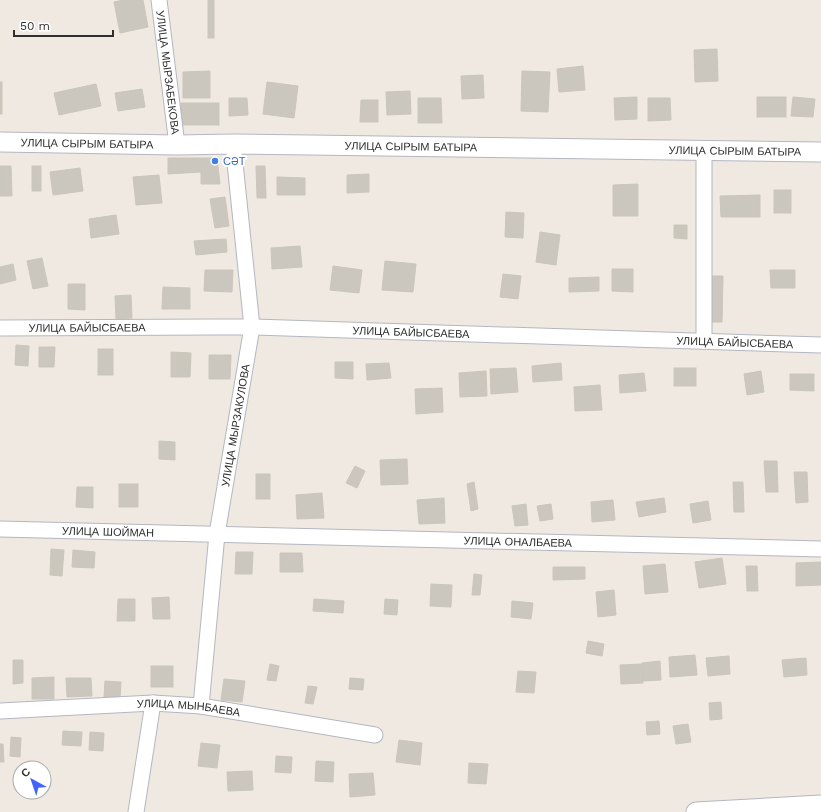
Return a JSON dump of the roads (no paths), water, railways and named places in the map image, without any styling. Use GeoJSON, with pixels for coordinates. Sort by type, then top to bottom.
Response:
{"type":"FeatureCollection","features":[{"type":"Feature","properties":{"kind":"street","name":"УЛИЦА МЫРЗАБЕКОВА"},"geometry":{"type":"LineString","coordinates":[[159,0],[177,145]]}},
{"type":"Feature","properties":{"kind":"street","name":"УЛИЦА СЫРЫМ БАТЫРА"},"geometry":{"type":"LineString","coordinates":[[0,142],[821,152]]}},
{"type":"Feature","properties":{"kind":"street","name":"УЛИЦА МЫРЗАКУЛОВА"},"geometry":{"type":"LineString","coordinates":[[201,706],[216,534],[252,328],[233,144]]}},
{"type":"Feature","properties":{"kind":"street"},"geometry":{"type":"LineString","coordinates":[[704,151],[704,341]]}},
{"type":"Feature","properties":{"kind":"street","name":"УЛИЦА БАЙЫСБАЕВА"},"geometry":{"type":"LineString","coordinates":[[0,328],[214,327],[821,345]]}},
{"type":"Feature","properties":{"kind":"street","name":"УЛИЦА ШОЙМАН"},"geometry":{"type":"LineString","coordinates":[[0,529],[216,534]]}},
{"type":"Feature","properties":{"kind":"street","name":"УЛИЦА ОНАЛБАЕВА"},"geometry":{"type":"LineString","coordinates":[[216,534],[821,549]]}},
{"type":"Feature","properties":{"kind":"street"},"geometry":{"type":"LineString","coordinates":[[136,812],[153,703]]}},
{"type":"Feature","properties":{"kind":"street","name":"УЛИЦА МЫНБАЕВА"},"geometry":{"type":"LineString","coordinates":[[0,710],[153,703],[201,706],[375,735]]}},
{"type":"Feature","properties":{"kind":"street"},"geometry":{"type":"LineString","coordinates":[[696,812],[821,805]]}},
{"type":"Feature","properties":{"kind":"place","name":"СƏТ"},"geometry":{"type":"Point","coordinates":[215,161]}}]}
